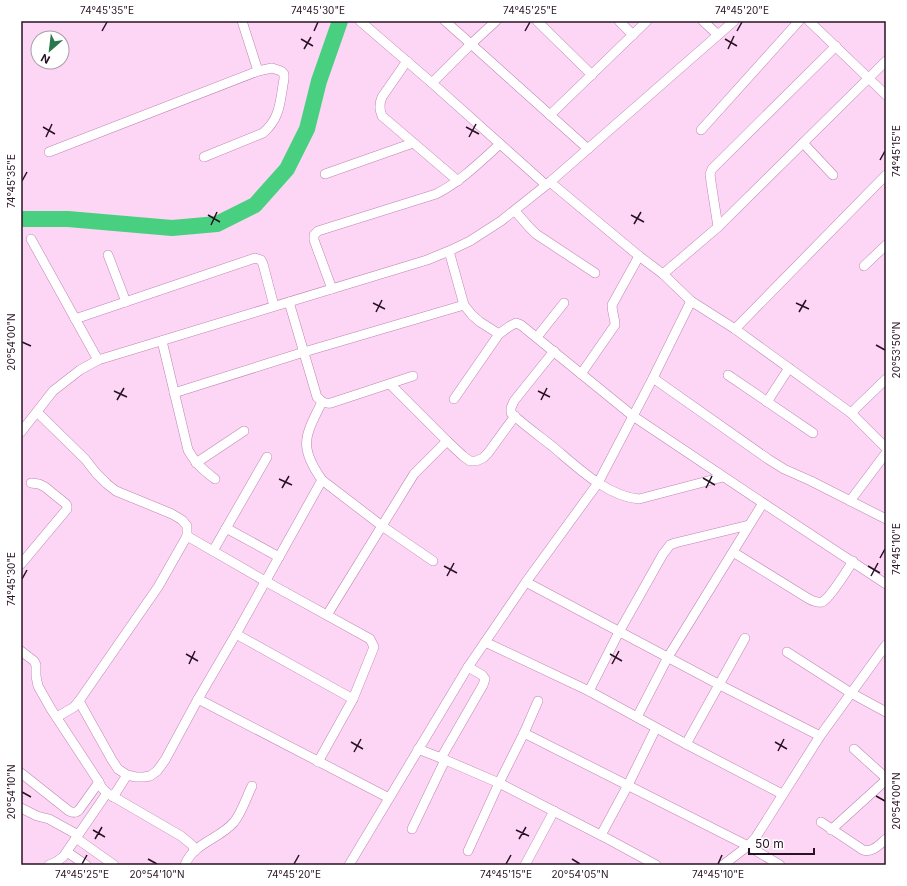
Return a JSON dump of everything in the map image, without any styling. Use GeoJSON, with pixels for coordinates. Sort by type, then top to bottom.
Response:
{"type":"FeatureCollection","features":[{"type":"Feature","properties":{"kind":"street"},"geometry":{"type":"LineString","coordinates":[[242,21],[258,71]]}},
{"type":"Feature","properties":{"kind":"street"},"geometry":{"type":"LineString","coordinates":[[360,21],[500,144],[548,184],[663,274],[691,301],[735,329],[851,413],[886,448]]}},
{"type":"Feature","properties":{"kind":"street"},"geometry":{"type":"LineString","coordinates":[[445,21],[588,149]]}},
{"type":"Feature","properties":{"kind":"street"},"geometry":{"type":"LineString","coordinates":[[432,83],[496,21]]}},
{"type":"Feature","properties":{"kind":"street"},"geometry":{"type":"LineString","coordinates":[[537,21],[592,75]]}},
{"type":"Feature","properties":{"kind":"street"},"geometry":{"type":"LineString","coordinates":[[619,21],[633,35]]}},
{"type":"Feature","properties":{"kind":"street"},"geometry":{"type":"LineString","coordinates":[[550,115],[647,21]]}},
{"type":"Feature","properties":{"kind":"street"},"geometry":{"type":"LineString","coordinates":[[703,21],[718,35]]}},
{"type":"Feature","properties":{"kind":"street"},"geometry":{"type":"LineString","coordinates":[[21,432],[53,391],[80,370],[98,360],[426,260],[470,241],[501,221],[548,184],[734,21]]}},
{"type":"Feature","properties":{"kind":"street"},"geometry":{"type":"LineString","coordinates":[[701,130],[799,21]]}},
{"type":"Feature","properties":{"kind":"street"},"geometry":{"type":"LineString","coordinates":[[815,23],[886,95]]}},
{"type":"Feature","properties":{"kind":"street"},"geometry":{"type":"LineString","coordinates":[[718,227],[710,174],[712,169],[836,46]]}},
{"type":"Feature","properties":{"kind":"street"},"geometry":{"type":"LineString","coordinates":[[406,61],[382,96],[379,103],[382,116],[458,181]]}},
{"type":"Feature","properties":{"kind":"street"},"geometry":{"type":"LineString","coordinates":[[663,274],[718,227],[886,61]]}},
{"type":"Feature","properties":{"kind":"street"},"geometry":{"type":"LineString","coordinates":[[49,152],[258,71],[272,68],[281,71],[284,74],[284,79],[278,114],[268,128],[263,133],[204,156]]}},
{"type":"Feature","properties":{"kind":"street"},"geometry":{"type":"LineString","coordinates":[[325,174],[413,142]]}},
{"type":"Feature","properties":{"kind":"street"},"geometry":{"type":"LineString","coordinates":[[803,143],[833,175]]}},
{"type":"Feature","properties":{"kind":"street"},"geometry":{"type":"LineString","coordinates":[[332,289],[314,240],[314,235],[318,231],[436,194],[458,181],[500,144]]}},
{"type":"Feature","properties":{"kind":"street"},"geometry":{"type":"LineString","coordinates":[[735,329],[886,176]]}},
{"type":"Feature","properties":{"kind":"street"},"geometry":{"type":"LineString","coordinates":[[515,210],[536,234],[595,273]]}},
{"type":"Feature","properties":{"kind":"street"},"geometry":{"type":"LineString","coordinates":[[31,239],[98,360]]}},
{"type":"Feature","properties":{"kind":"street"},"geometry":{"type":"LineString","coordinates":[[864,266],[886,245]]}},
{"type":"Feature","properties":{"kind":"street"},"geometry":{"type":"LineString","coordinates":[[449,251],[464,305],[480,322],[499,334]]}},
{"type":"Feature","properties":{"kind":"street"},"geometry":{"type":"LineString","coordinates":[[108,255],[126,302]]}},
{"type":"Feature","properties":{"kind":"street"},"geometry":{"type":"LineString","coordinates":[[582,374],[615,325],[612,305],[639,256]]}},
{"type":"Feature","properties":{"kind":"street"},"geometry":{"type":"LineString","coordinates":[[75,319],[255,258],[261,260],[263,264],[274,306]]}},
{"type":"Feature","properties":{"kind":"street"},"geometry":{"type":"LineString","coordinates":[[349,865],[468,667],[526,582],[598,483],[691,301]]}},
{"type":"Feature","properties":{"kind":"street"},"geometry":{"type":"LineString","coordinates":[[289,302],[317,397],[322,402],[331,403],[413,376]]}},
{"type":"Feature","properties":{"kind":"street"},"geometry":{"type":"LineString","coordinates":[[537,337],[564,303]]}},
{"type":"Feature","properties":{"kind":"street"},"geometry":{"type":"LineString","coordinates":[[174,393],[304,352],[464,305]]}},
{"type":"Feature","properties":{"kind":"street"},"geometry":{"type":"LineString","coordinates":[[454,399],[499,334],[516,323],[521,325],[633,416],[886,584]]}},
{"type":"Feature","properties":{"kind":"street"},"geometry":{"type":"LineString","coordinates":[[162,341],[188,450],[200,467],[214,478]]}},
{"type":"Feature","properties":{"kind":"street"},"geometry":{"type":"LineString","coordinates":[[554,351],[514,401],[511,408],[511,413],[598,483],[619,494],[630,498],[639,499],[723,477]]}},
{"type":"Feature","properties":{"kind":"street"},"geometry":{"type":"LineString","coordinates":[[768,402],[789,368]]}},
{"type":"Feature","properties":{"kind":"street"},"geometry":{"type":"LineString","coordinates":[[728,375],[813,433]]}},
{"type":"Feature","properties":{"kind":"street"},"geometry":{"type":"LineString","coordinates":[[653,378],[784,469],[850,500],[886,519]]}},
{"type":"Feature","properties":{"kind":"street"},"geometry":{"type":"LineString","coordinates":[[851,413],[886,379]]}},
{"type":"Feature","properties":{"kind":"street"},"geometry":{"type":"LineString","coordinates":[[390,384],[447,441],[470,461],[476,461],[483,458],[488,453],[515,416]]}},
{"type":"Feature","properties":{"kind":"street"},"geometry":{"type":"LineString","coordinates":[[322,402],[307,434],[306,446],[308,456],[315,471],[322,480],[382,526],[433,561]]}},
{"type":"Feature","properties":{"kind":"street"},"geometry":{"type":"LineString","coordinates":[[37,412],[81,455],[96,473],[116,491],[172,514],[182,520],[187,526],[187,536],[158,587],[76,704],[59,716]]}},
{"type":"Feature","properties":{"kind":"street"},"geometry":{"type":"LineString","coordinates":[[196,462],[244,431]]}},
{"type":"Feature","properties":{"kind":"street"},"geometry":{"type":"LineString","coordinates":[[327,615],[414,474],[447,441]]}},
{"type":"Feature","properties":{"kind":"street"},"geometry":{"type":"LineString","coordinates":[[850,500],[886,453]]}},
{"type":"Feature","properties":{"kind":"street"},"geometry":{"type":"LineString","coordinates":[[213,551],[267,457]]}},
{"type":"Feature","properties":{"kind":"street"},"geometry":{"type":"LineString","coordinates":[[76,704],[118,768],[127,775],[136,777],[150,776],[157,771],[165,760],[322,480]]}},
{"type":"Feature","properties":{"kind":"street"},"geometry":{"type":"LineString","coordinates":[[21,564],[67,506],[45,487],[39,484],[31,483]]}},
{"type":"Feature","properties":{"kind":"street"},"geometry":{"type":"LineString","coordinates":[[637,717],[668,657],[763,503]]}},
{"type":"Feature","properties":{"kind":"street"},"geometry":{"type":"LineString","coordinates":[[589,691],[619,632],[663,554],[670,545],[749,525]]}},
{"type":"Feature","properties":{"kind":"street"},"geometry":{"type":"LineString","coordinates":[[226,528],[279,557]]}},
{"type":"Feature","properties":{"kind":"street"},"geometry":{"type":"LineString","coordinates":[[187,536],[370,639],[374,647],[353,699],[318,762]]}},
{"type":"Feature","properties":{"kind":"street"},"geometry":{"type":"LineString","coordinates":[[733,552],[809,600],[815,602],[822,602],[828,597],[853,561]]}},
{"type":"Feature","properties":{"kind":"street"},"geometry":{"type":"LineString","coordinates":[[526,582],[718,684],[820,736]]}},
{"type":"Feature","properties":{"kind":"street"},"geometry":{"type":"LineString","coordinates":[[236,634],[353,699]]}},
{"type":"Feature","properties":{"kind":"street"},"geometry":{"type":"LineString","coordinates":[[686,744],[718,684],[745,638]]}},
{"type":"Feature","properties":{"kind":"street"},"geometry":{"type":"LineString","coordinates":[[485,642],[589,691],[782,794]]}},
{"type":"Feature","properties":{"kind":"street"},"geometry":{"type":"LineString","coordinates":[[723,865],[748,846],[756,837],[820,736],[886,645]]}},
{"type":"Feature","properties":{"kind":"street"},"geometry":{"type":"LineString","coordinates":[[21,651],[34,661],[36,665],[38,686],[59,716],[102,788],[114,792],[181,836],[197,849]]}},
{"type":"Feature","properties":{"kind":"street"},"geometry":{"type":"LineString","coordinates":[[786,652],[886,712]]}},
{"type":"Feature","properties":{"kind":"street"},"geometry":{"type":"LineString","coordinates":[[412,829],[443,759],[483,685],[484,678],[482,675],[468,667]]}},
{"type":"Feature","properties":{"kind":"street"},"geometry":{"type":"LineString","coordinates":[[198,699],[389,798]]}},
{"type":"Feature","properties":{"kind":"street"},"geometry":{"type":"LineString","coordinates":[[468,851],[538,701]]}},
{"type":"Feature","properties":{"kind":"street"},"geometry":{"type":"LineString","coordinates":[[601,835],[628,786],[656,728]]}},
{"type":"Feature","properties":{"kind":"street"},"geometry":{"type":"LineString","coordinates":[[524,733],[748,846],[780,865]]}},
{"type":"Feature","properties":{"kind":"street"},"geometry":{"type":"LineString","coordinates":[[418,749],[499,783],[656,865]]}},
{"type":"Feature","properties":{"kind":"street"},"geometry":{"type":"LineString","coordinates":[[831,830],[886,779],[854,749]]}},
{"type":"Feature","properties":{"kind":"street"},"geometry":{"type":"LineString","coordinates":[[21,773],[72,813],[76,813],[79,810],[99,782]]}},
{"type":"Feature","properties":{"kind":"street"},"geometry":{"type":"LineString","coordinates":[[50,865],[60,860],[127,775]]}},
{"type":"Feature","properties":{"kind":"street"},"geometry":{"type":"LineString","coordinates":[[186,865],[187,860],[197,849],[235,822],[252,786]]}},
{"type":"Feature","properties":{"kind":"street"},"geometry":{"type":"LineString","coordinates":[[21,808],[37,816],[49,819],[77,837],[114,865]]}},
{"type":"Feature","properties":{"kind":"street"},"geometry":{"type":"LineString","coordinates":[[525,865],[554,811]]}},
{"type":"Feature","properties":{"kind":"street"},"geometry":{"type":"LineString","coordinates":[[821,822],[831,830],[867,852],[871,851],[886,839]]}},
{"type":"Feature","properties":{"kind":"street"},"geometry":{"type":"LineString","coordinates":[[66,852],[86,865]]}},
{"type":"Feature","properties":{"kind":"waterway"},"geometry":{"type":"LineString","coordinates":[[21,219],[68,219],[172,228],[217,224],[255,205],[287,169],[307,129],[319,81],[340,21]]}}]}
